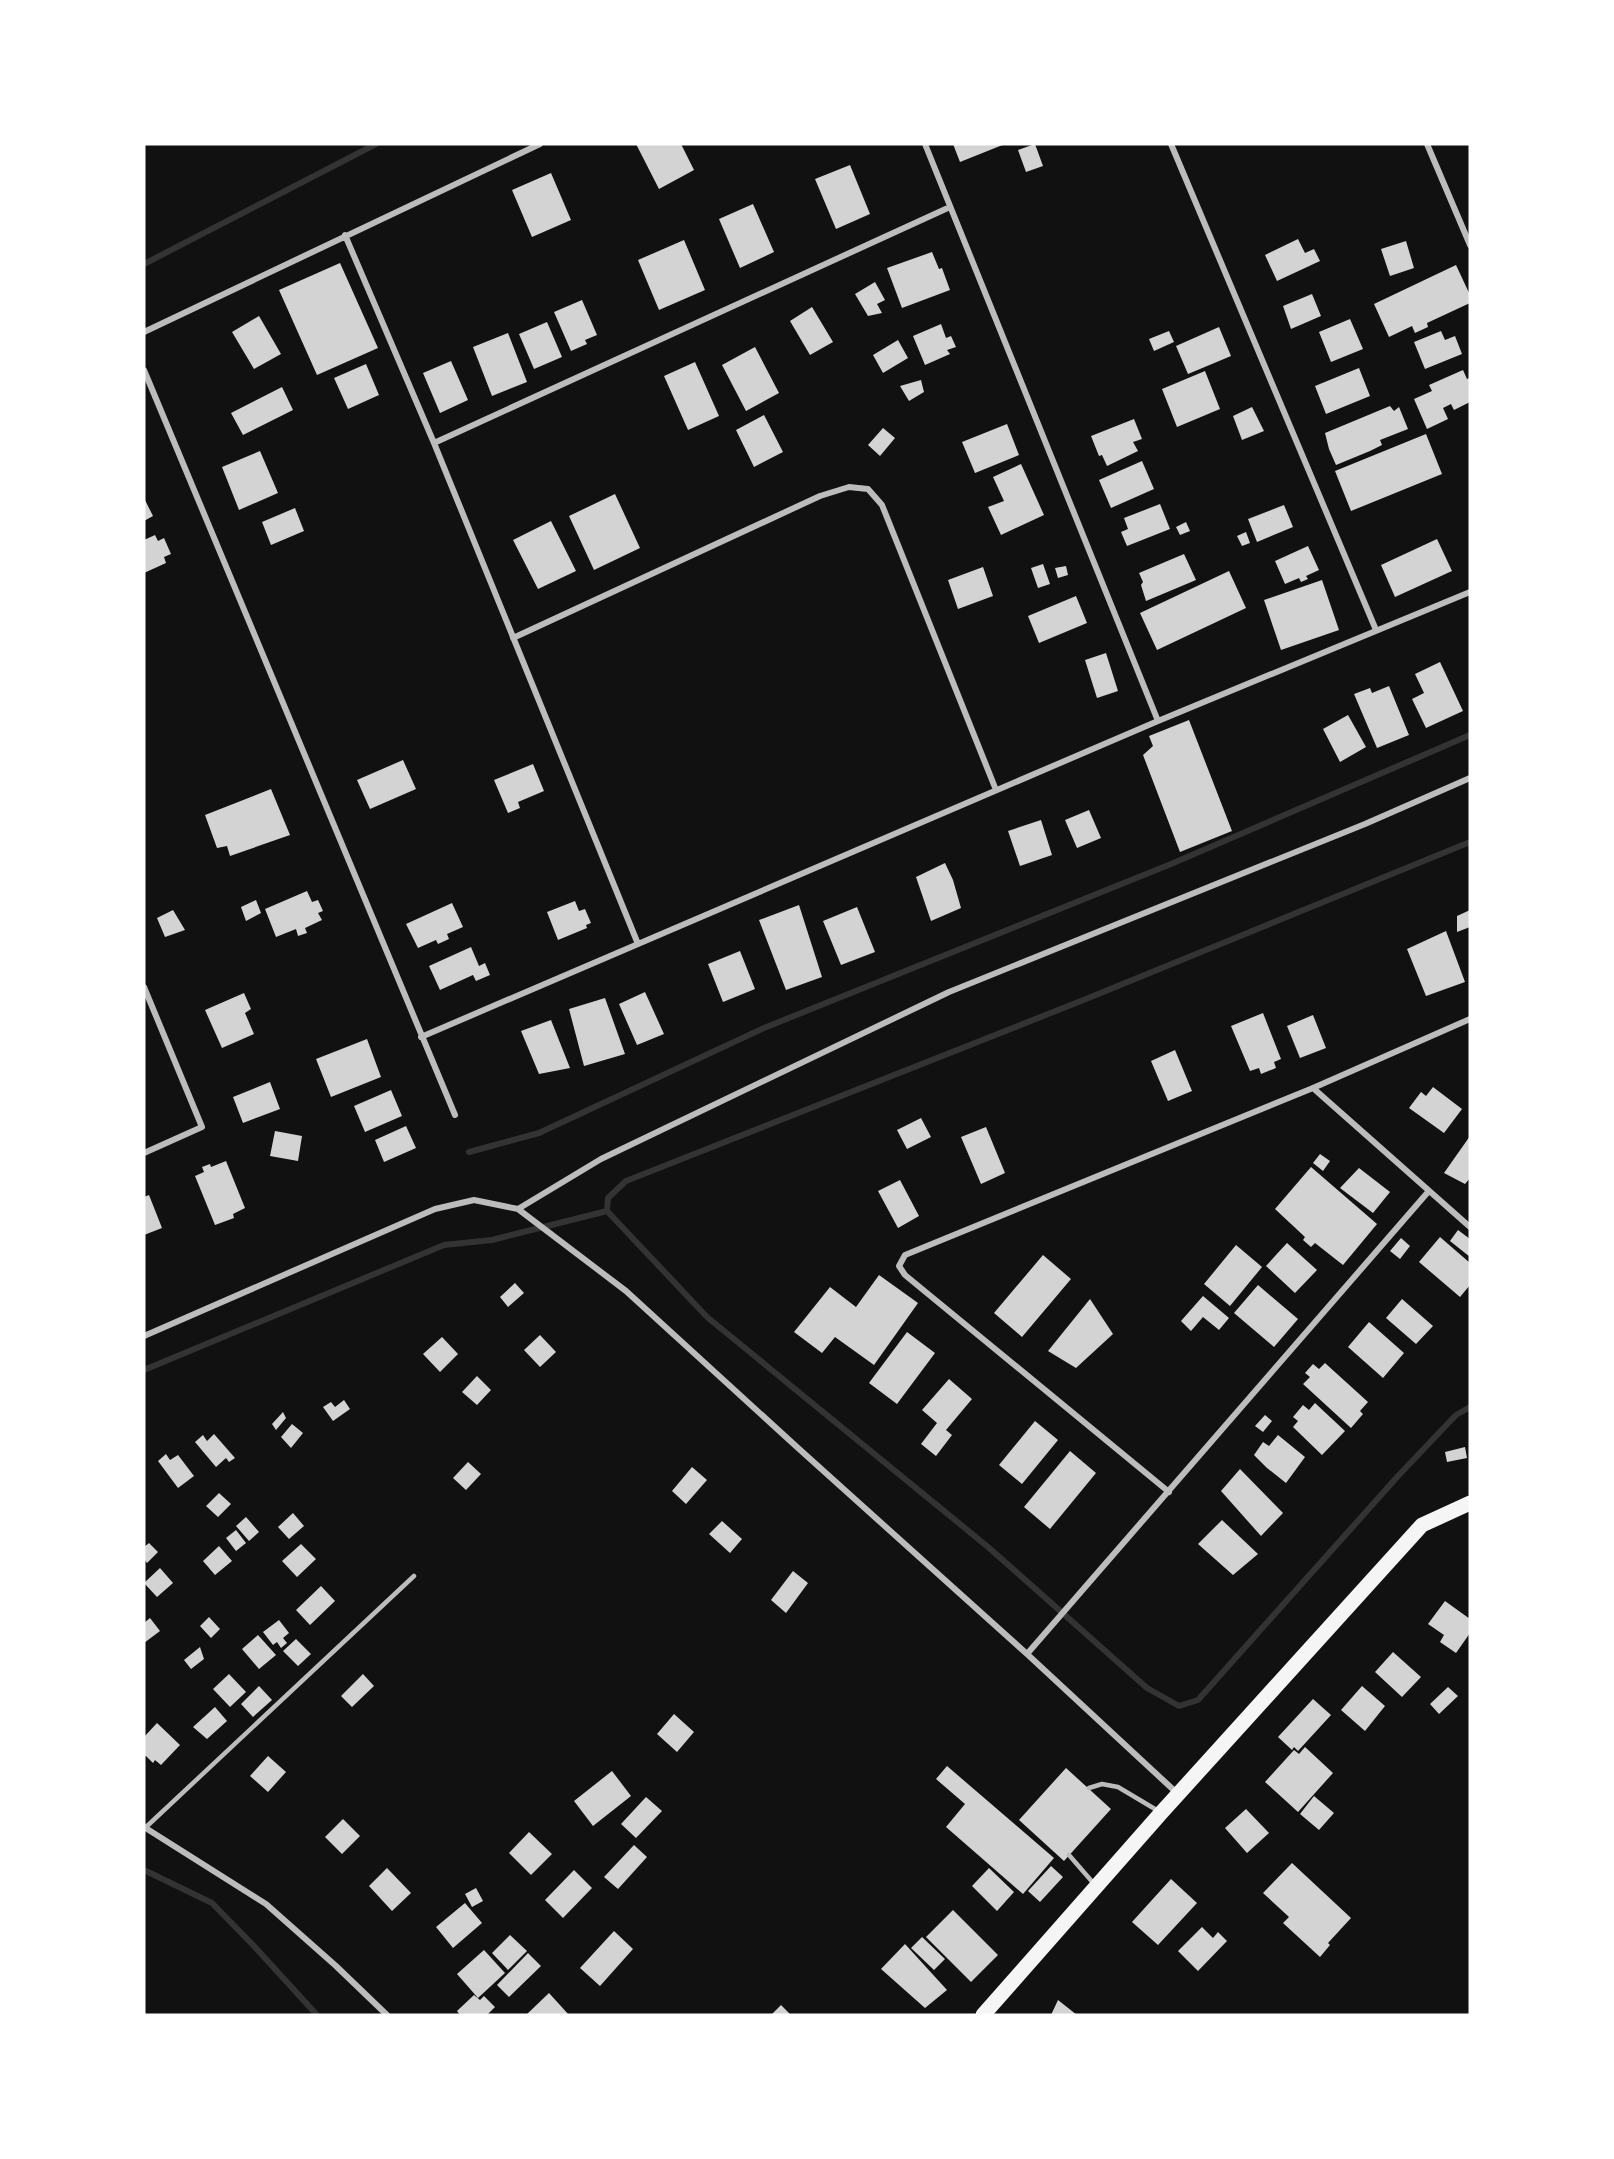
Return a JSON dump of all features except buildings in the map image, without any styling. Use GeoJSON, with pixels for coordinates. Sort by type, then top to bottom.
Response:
{"type":"FeatureCollection","features":[{"type":"Feature","properties":{"kind":"main road"},"geometry":{"type":"LineString","coordinates":[[983,2015],[1161,1813],[1422,1525],[1470,1503]]}},
{"type":"Feature","properties":{"kind":"street"},"geometry":{"type":"LineString","coordinates":[[144,332],[540,144]]}},
{"type":"Feature","properties":{"kind":"street"},"geometry":{"type":"LineString","coordinates":[[925,144],[1158,721]]}},
{"type":"Feature","properties":{"kind":"street"},"geometry":{"type":"LineString","coordinates":[[1171,144],[1376,630]]}},
{"type":"Feature","properties":{"kind":"street"},"geometry":{"type":"LineString","coordinates":[[1427,144],[1470,245]]}},
{"type":"Feature","properties":{"kind":"street"},"geometry":{"type":"LineString","coordinates":[[434,443],[950,207]]}},
{"type":"Feature","properties":{"kind":"street"},"geometry":{"type":"LineString","coordinates":[[345,235],[434,443],[638,944]]}},
{"type":"Feature","properties":{"kind":"street"},"geometry":{"type":"LineString","coordinates":[[144,370],[455,1116]]}},
{"type":"Feature","properties":{"kind":"street"},"geometry":{"type":"LineString","coordinates":[[513,638],[820,496],[849,487],[868,489],[882,506],[996,790]]}},
{"type":"Feature","properties":{"kind":"street"},"geometry":{"type":"LineString","coordinates":[[421,1037],[1158,721],[1470,592]]}},
{"type":"Feature","properties":{"kind":"street"},"geometry":{"type":"LineString","coordinates":[[518,1209],[601,1159],[949,992],[1365,824],[1470,778]]}},
{"type":"Feature","properties":{"kind":"street"},"geometry":{"type":"LineString","coordinates":[[144,987],[202,1127],[144,1153]]}},
{"type":"Feature","properties":{"kind":"street"},"geometry":{"type":"LineString","coordinates":[[1169,1492],[905,1275],[899,1266],[905,1255],[1313,1088],[1470,1019]]}},
{"type":"Feature","properties":{"kind":"street"},"geometry":{"type":"LineString","coordinates":[[1313,1088],[1470,1227]]}},
{"type":"Feature","properties":{"kind":"street"},"geometry":{"type":"LineString","coordinates":[[1027,1654],[1428,1192]]}},
{"type":"Feature","properties":{"kind":"street"},"geometry":{"type":"LineString","coordinates":[[144,1336],[435,1209],[474,1200],[518,1209],[626,1291],[1179,1794]]}},
{"type":"Feature","properties":{"kind":"street"},"geometry":{"type":"LineString","coordinates":[[144,1827],[266,1904],[387,2015]]}},
{"type":"Feature","properties":{"kind":"lane"},"geometry":{"type":"LineString","coordinates":[[144,1827],[414,1576]]}},
{"type":"Feature","properties":{"kind":"lane"},"geometry":{"type":"LineString","coordinates":[[1089,1788],[1102,1784],[1118,1788],[1161,1813]]}},
{"type":"Feature","properties":{"kind":"lane"},"geometry":{"type":"LineString","coordinates":[[1069,1855],[1096,1887]]}},
{"type":"Feature","properties":{"kind":"waterway"},"geometry":{"type":"LineString","coordinates":[[144,264],[376,144]]}},
{"type":"Feature","properties":{"kind":"waterway"},"geometry":{"type":"LineString","coordinates":[[469,1152],[539,1133],[764,1028],[1171,864],[1470,735]]}},
{"type":"Feature","properties":{"kind":"waterway"},"geometry":{"type":"LineString","coordinates":[[1470,842],[1086,999],[626,1181],[608,1198],[607,1211],[707,1317],[988,1547],[1147,1688],[1179,1706],[1198,1700],[1398,1476],[1456,1415],[1470,1407]]}},
{"type":"Feature","properties":{"kind":"waterway"},"geometry":{"type":"LineString","coordinates":[[144,1370],[444,1245],[492,1240],[607,1211]]}},
{"type":"Feature","properties":{"kind":"waterway"},"geometry":{"type":"LineString","coordinates":[[144,1870],[212,1903],[317,2015]]}}]}
